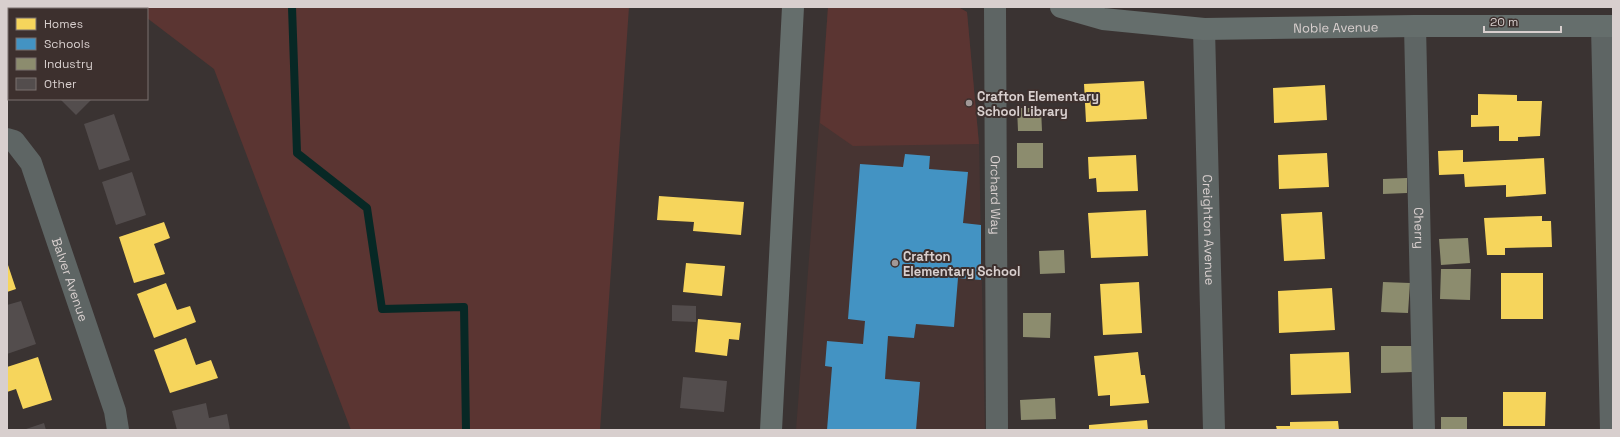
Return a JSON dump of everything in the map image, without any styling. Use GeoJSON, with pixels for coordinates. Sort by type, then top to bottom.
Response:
{"type":"FeatureCollection","features":[{"type":"Feature","properties":{"kind":"main road"},"geometry":{"type":"LineString","coordinates":[[771,430],[793,7]]}},
{"type":"Feature","properties":{"kind":"main road","name":"Noble Avenue"},"geometry":{"type":"LineString","coordinates":[[1061,7],[1103,19],[1204,29],[1415,26],[1607,26]]}},
{"type":"Feature","properties":{"kind":"street","name":"Orchard Way"},"geometry":{"type":"LineString","coordinates":[[995,7],[997,430]]}},
{"type":"Feature","properties":{"kind":"street","name":"Cherry"},"geometry":{"type":"LineString","coordinates":[[1415,26],[1424,430]]}},
{"type":"Feature","properties":{"kind":"street"},"geometry":{"type":"LineString","coordinates":[[1607,26],[1611,430]]}},
{"type":"Feature","properties":{"kind":"street","name":"Creighton Avenue"},"geometry":{"type":"LineString","coordinates":[[1204,29],[1214,430]]}},
{"type":"Feature","properties":{"kind":"street","name":"Balver Avenue"},"geometry":{"type":"LineString","coordinates":[[7,139],[14,141],[31,164],[115,411],[118,430]]}},
{"type":"Feature","properties":{"kind":"shaded area"},"geometry":{"type":"Polygon","coordinates":[[[133,7],[629,7],[600,430],[351,430],[214,69],[148,19],[148,8],[133,7]]]}},
{"type":"Feature","properties":{"kind":"shaded area","name":"Crafton Elementary School"},"geometry":{"type":"Polygon","coordinates":[[[828,7],[958,7],[967,12],[979,144],[985,430],[796,430],[828,7]]]}},
{"type":"Feature","properties":{"kind":"shaded area"},"geometry":{"type":"Polygon","coordinates":[[[828,7],[958,7],[967,12],[979,144],[853,146],[820,123],[828,7]]]}},
{"type":"Feature","properties":{"kind":"building: Homes"},"geometry":{"type":"Polygon","coordinates":[[[1144,81],[1147,119],[1086,122],[1084,84],[1144,81]]]}},
{"type":"Feature","properties":{"kind":"building: Homes"},"geometry":{"type":"Polygon","coordinates":[[[1325,85],[1327,120],[1274,123],[1273,88],[1325,85]]]}},
{"type":"Feature","properties":{"kind":"building: Homes"},"geometry":{"type":"Polygon","coordinates":[[[1478,94],[1517,95],[1517,101],[1542,101],[1540,136],[1518,137],[1518,141],[1499,141],[1499,126],[1471,127],[1471,115],[1478,115],[1478,94]]]}},
{"type":"Feature","properties":{"kind":"building: Homes"},"geometry":{"type":"Polygon","coordinates":[[[1463,150],[1463,162],[1544,158],[1546,194],[1506,197],[1506,185],[1465,187],[1464,174],[1439,175],[1438,151],[1463,150]]]}},
{"type":"Feature","properties":{"kind":"building: Homes"},"geometry":{"type":"Polygon","coordinates":[[[1327,153],[1329,187],[1279,189],[1278,155],[1327,153]]]}},
{"type":"Feature","properties":{"kind":"building: Homes"},"geometry":{"type":"Polygon","coordinates":[[[1136,155],[1138,191],[1097,192],[1096,178],[1089,179],[1088,157],[1136,155]]]}},
{"type":"Feature","properties":{"kind":"building: Homes"},"geometry":{"type":"Polygon","coordinates":[[[659,196],[744,202],[741,235],[693,231],[694,222],[657,220],[659,196]]]}},
{"type":"Feature","properties":{"kind":"building: Homes"},"geometry":{"type":"Polygon","coordinates":[[[1146,210],[1148,256],[1091,258],[1088,213],[1146,210]]]}},
{"type":"Feature","properties":{"kind":"building: Homes"},"geometry":{"type":"Polygon","coordinates":[[[1322,212],[1325,259],[1284,261],[1281,214],[1322,212]]]}},
{"type":"Feature","properties":{"kind":"building: Homes"},"geometry":{"type":"Polygon","coordinates":[[[1542,216],[1542,221],[1551,221],[1552,247],[1505,248],[1505,255],[1487,255],[1484,218],[1542,216]]]}},
{"type":"Feature","properties":{"kind":"building: Homes"},"geometry":{"type":"Polygon","coordinates":[[[164,222],[170,238],[154,244],[165,274],[134,283],[119,237],[164,222]]]}},
{"type":"Feature","properties":{"kind":"building: Homes"},"geometry":{"type":"Polygon","coordinates":[[[7,262],[16,289],[7,292],[7,262]]]}},
{"type":"Feature","properties":{"kind":"building: Homes"},"geometry":{"type":"Polygon","coordinates":[[[686,263],[725,266],[722,296],[683,292],[686,263]]]}},
{"type":"Feature","properties":{"kind":"building: Homes"},"geometry":{"type":"Polygon","coordinates":[[[1501,273],[1543,273],[1543,319],[1501,319],[1501,273]]]}},
{"type":"Feature","properties":{"kind":"building: Homes"},"geometry":{"type":"Polygon","coordinates":[[[1139,282],[1142,333],[1103,335],[1100,284],[1139,282]]]}},
{"type":"Feature","properties":{"kind":"building: Homes"},"geometry":{"type":"Polygon","coordinates":[[[166,283],[177,310],[190,306],[196,322],[154,338],[137,294],[166,283]]]}},
{"type":"Feature","properties":{"kind":"building: Homes"},"geometry":{"type":"Polygon","coordinates":[[[1332,288],[1335,330],[1279,333],[1278,291],[1332,288]]]}},
{"type":"Feature","properties":{"kind":"building: Homes"},"geometry":{"type":"Polygon","coordinates":[[[698,319],[741,323],[739,340],[729,339],[727,356],[695,352],[698,319]]]}},
{"type":"Feature","properties":{"kind":"building: Homes"},"geometry":{"type":"Polygon","coordinates":[[[186,338],[196,365],[211,360],[218,378],[170,393],[154,350],[186,338]]]}},
{"type":"Feature","properties":{"kind":"building: Homes"},"geometry":{"type":"Polygon","coordinates":[[[1138,352],[1141,375],[1145,375],[1149,403],[1110,406],[1110,395],[1098,396],[1094,356],[1138,352]]]}},
{"type":"Feature","properties":{"kind":"building: Homes"},"geometry":{"type":"Polygon","coordinates":[[[1349,352],[1351,393],[1291,395],[1290,354],[1349,352]]]}},
{"type":"Feature","properties":{"kind":"building: Homes"},"geometry":{"type":"Polygon","coordinates":[[[38,357],[52,400],[23,409],[16,389],[7,392],[7,367],[38,357]]]}},
{"type":"Feature","properties":{"kind":"building: Homes"},"geometry":{"type":"Polygon","coordinates":[[[1503,392],[1546,392],[1545,426],[1503,426],[1503,392]]]}},
{"type":"Feature","properties":{"kind":"building: Homes"},"geometry":{"type":"Polygon","coordinates":[[[1147,420],[1148,430],[1089,430],[1089,425],[1147,420]]]}},
{"type":"Feature","properties":{"kind":"building: Homes"},"geometry":{"type":"Polygon","coordinates":[[[1338,421],[1339,430],[1277,430],[1276,426],[1290,426],[1290,422],[1338,421]]]}},
{"type":"Feature","properties":{"kind":"building: Schools","name":"Crafton Elementary School"},"geometry":{"type":"Polygon","coordinates":[[[905,154],[930,156],[929,169],[968,172],[963,223],[981,225],[981,280],[958,278],[954,327],[916,324],[914,338],[888,336],[885,379],[920,382],[916,430],[827,430],[832,367],[825,366],[827,341],[863,344],[865,321],[848,319],[860,164],[903,167],[905,154]]]}},
{"type":"Feature","properties":{"kind":"building: Industry"},"geometry":{"type":"Polygon","coordinates":[[[1017,108],[1041,108],[1042,131],[1018,131],[1017,108]]]}},
{"type":"Feature","properties":{"kind":"building: Industry"},"geometry":{"type":"Polygon","coordinates":[[[1017,143],[1043,143],[1043,168],[1017,168],[1017,143]]]}},
{"type":"Feature","properties":{"kind":"building: Industry"},"geometry":{"type":"Polygon","coordinates":[[[1407,178],[1407,193],[1383,194],[1383,179],[1407,178]]]}},
{"type":"Feature","properties":{"kind":"building: Industry"},"geometry":{"type":"Polygon","coordinates":[[[1468,238],[1470,263],[1441,265],[1439,239],[1468,238]]]}},
{"type":"Feature","properties":{"kind":"building: Industry"},"geometry":{"type":"Polygon","coordinates":[[[1064,250],[1065,273],[1040,274],[1039,251],[1064,250]]]}},
{"type":"Feature","properties":{"kind":"building: Industry"},"geometry":{"type":"Polygon","coordinates":[[[1441,269],[1471,269],[1470,300],[1440,299],[1441,269]]]}},
{"type":"Feature","properties":{"kind":"building: Industry"},"geometry":{"type":"Polygon","coordinates":[[[1383,282],[1410,283],[1408,313],[1381,312],[1383,282]]]}},
{"type":"Feature","properties":{"kind":"building: Industry"},"geometry":{"type":"Polygon","coordinates":[[[1023,313],[1051,313],[1050,338],[1023,337],[1023,313]]]}},
{"type":"Feature","properties":{"kind":"building: Industry"},"geometry":{"type":"Polygon","coordinates":[[[1381,346],[1412,346],[1412,372],[1381,373],[1381,346]]]}},
{"type":"Feature","properties":{"kind":"building: Industry"},"geometry":{"type":"Polygon","coordinates":[[[1055,398],[1056,419],[1021,420],[1020,400],[1055,398]]]}},
{"type":"Feature","properties":{"kind":"building: Industry"},"geometry":{"type":"Polygon","coordinates":[[[1441,417],[1467,417],[1467,430],[1441,430],[1441,417]]]}},
{"type":"Feature","properties":{"kind":"building: Other"},"geometry":{"type":"Polygon","coordinates":[[[7,41],[8,41],[8,72],[7,41]]]}},
{"type":"Feature","properties":{"kind":"building: Other"},"geometry":{"type":"Polygon","coordinates":[[[61,100],[91,100],[76,115],[61,100]]]}},
{"type":"Feature","properties":{"kind":"building: Other"},"geometry":{"type":"Polygon","coordinates":[[[114,114],[130,160],[99,170],[84,124],[114,114]]]}},
{"type":"Feature","properties":{"kind":"building: Other"},"geometry":{"type":"Polygon","coordinates":[[[132,172],[146,215],[116,225],[102,182],[132,172]]]}},
{"type":"Feature","properties":{"kind":"building: Other"},"geometry":{"type":"Polygon","coordinates":[[[21,301],[36,344],[7,354],[7,305],[21,301]]]}},
{"type":"Feature","properties":{"kind":"building: Other"},"geometry":{"type":"Polygon","coordinates":[[[672,305],[696,306],[696,322],[672,321],[672,305]]]}},
{"type":"Feature","properties":{"kind":"building: Other"},"geometry":{"type":"Polygon","coordinates":[[[683,377],[727,381],[724,412],[680,408],[683,377]]]}},
{"type":"Feature","properties":{"kind":"building: Other"},"geometry":{"type":"Polygon","coordinates":[[[206,403],[209,418],[227,414],[230,430],[177,430],[172,411],[206,403]]]}},
{"type":"Feature","properties":{"kind":"building: Other"},"geometry":{"type":"Polygon","coordinates":[[[44,423],[46,430],[23,430],[44,423]]]}},
{"type":"Feature","properties":{"kind":"waterway"},"geometry":{"type":"LineString","coordinates":[[292,7],[297,153],[367,208],[382,309],[464,307],[466,430]]}},
{"type":"Feature","properties":{"kind":"place","name":"Crafton Elementary School Library"},"geometry":{"type":"Point","coordinates":[969,103]}},
{"type":"Feature","properties":{"kind":"place","name":"Crafton Elementary School"},"geometry":{"type":"Point","coordinates":[895,263]}}]}
